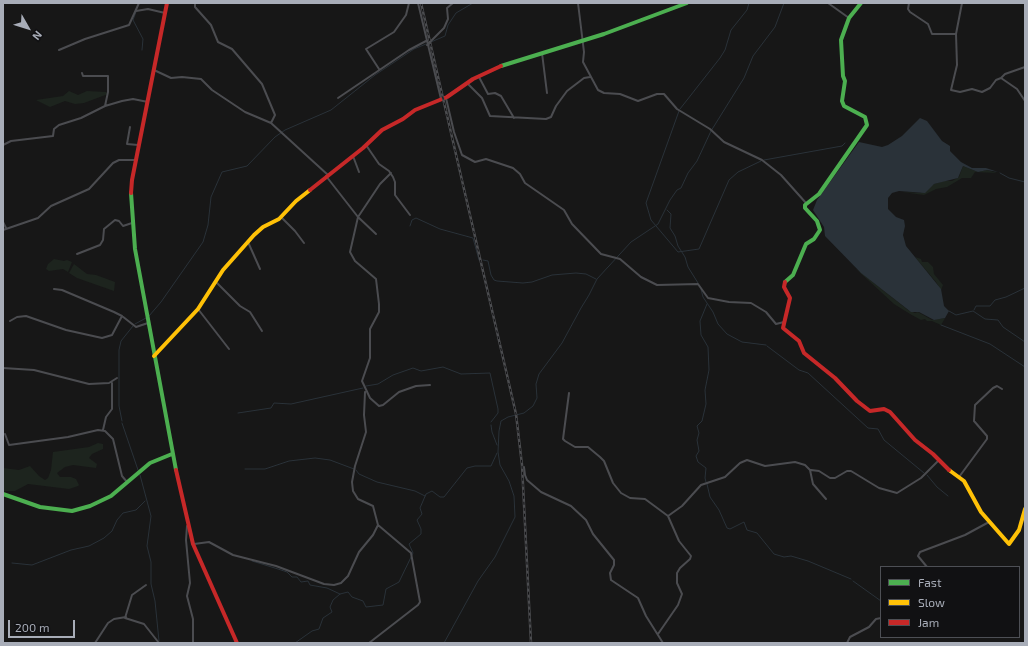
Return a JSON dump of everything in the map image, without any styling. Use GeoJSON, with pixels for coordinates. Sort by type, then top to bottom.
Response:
{"type":"FeatureCollection","features":[{"type":"Feature","properties":{"kind":"street"},"geometry":{"type":"LineString","coordinates":[[59,50],[76,42],[129,25],[139,3]]}},
{"type":"Feature","properties":{"kind":"street"},"geometry":{"type":"LineString","coordinates":[[167,3],[136,160],[131,193],[132,223],[137,261],[172,454],[188,525],[193,544],[237,643]]}},
{"type":"Feature","properties":{"kind":"street"},"geometry":{"type":"LineString","coordinates":[[195,3],[195,7],[211,24],[218,42],[232,49],[262,84],[275,115],[271,123]]}},
{"type":"Feature","properties":{"kind":"street"},"geometry":{"type":"LineString","coordinates":[[379,70],[366,49],[394,32],[406,15],[409,3]]}},
{"type":"Feature","properties":{"kind":"street"},"geometry":{"type":"LineString","coordinates":[[418,3],[441,99]]}},
{"type":"Feature","properties":{"kind":"street"},"geometry":{"type":"LineString","coordinates":[[427,45],[444,28],[448,20],[447,8],[453,3]]}},
{"type":"Feature","properties":{"kind":"street"},"geometry":{"type":"LineString","coordinates":[[578,3],[583,40],[583,62],[590,78],[598,90],[602,93],[620,94],[635,100],[645,99],[659,93],[664,94],[677,109],[710,129],[724,142],[762,160],[781,175],[806,203],[805,208],[817,221],[820,230],[814,239],[806,244],[798,258],[793,275],[785,282],[784,287],[790,298],[790,308],[784,322],[784,330],[798,341],[804,353],[836,378],[857,401],[870,411],[884,408],[890,412],[915,440],[958,478],[966,483],[988,522],[1009,544],[1019,530],[1025,509]]}},
{"type":"Feature","properties":{"kind":"street"},"geometry":{"type":"LineString","coordinates":[[154,356],[198,309],[225,268],[260,229],[281,217],[296,201],[353,156],[382,130],[415,110],[447,97],[467,83],[508,62],[583,40],[687,3]]}},
{"type":"Feature","properties":{"kind":"street"},"geometry":{"type":"LineString","coordinates":[[828,3],[850,18]]}},
{"type":"Feature","properties":{"kind":"street"},"geometry":{"type":"LineString","coordinates":[[806,203],[819,194],[867,125],[865,117],[842,104],[845,81],[843,76],[841,40],[850,18],[861,3]]}},
{"type":"Feature","properties":{"kind":"street"},"geometry":{"type":"LineString","coordinates":[[909,3],[908,9],[910,12],[928,24],[934,35],[956,34]]}},
{"type":"Feature","properties":{"kind":"street"},"geometry":{"type":"LineString","coordinates":[[962,3],[956,34],[957,61],[951,90],[960,92],[972,89],[982,92],[990,88],[996,80],[1005,74],[1025,68]]}},
{"type":"Feature","properties":{"kind":"street"},"geometry":{"type":"LineString","coordinates":[[135,12],[148,9],[165,13]]}},
{"type":"Feature","properties":{"kind":"street"},"geometry":{"type":"LineString","coordinates":[[338,98],[379,70],[426,41]]}},
{"type":"Feature","properties":{"kind":"street"},"geometry":{"type":"LineString","coordinates":[[542,53],[547,93]]}},
{"type":"Feature","properties":{"kind":"street"},"geometry":{"type":"LineString","coordinates":[[154,70],[171,78],[182,77],[201,79],[212,90],[245,112],[271,123],[327,176],[358,217],[376,234]]}},
{"type":"Feature","properties":{"kind":"street"},"geometry":{"type":"LineString","coordinates":[[82,73],[83,76],[108,76],[108,92],[105,106]]}},
{"type":"Feature","properties":{"kind":"street"},"geometry":{"type":"LineString","coordinates":[[479,77],[488,94],[495,93],[501,96],[514,118]]}},
{"type":"Feature","properties":{"kind":"street"},"geometry":{"type":"LineString","coordinates":[[467,83],[482,98],[489,115],[514,118],[550,118],[567,91],[584,78],[590,78]]}},
{"type":"Feature","properties":{"kind":"street"},"geometry":{"type":"LineString","coordinates":[[1001,78],[1017,89],[1025,101]]}},
{"type":"Feature","properties":{"kind":"street"},"geometry":{"type":"LineString","coordinates":[[447,97],[454,132],[462,155],[475,162],[486,159],[513,168],[520,174],[525,183],[564,210],[572,224],[601,254],[620,259],[641,277],[657,285],[698,284],[708,298],[729,302],[751,303],[766,312],[776,324],[784,322]]}},
{"type":"Feature","properties":{"kind":"street"},"geometry":{"type":"LineString","coordinates":[[3,145],[11,141],[53,136],[54,129],[59,125],[89,115],[105,106],[129,100],[148,102]]}},
{"type":"Feature","properties":{"kind":"street"},"geometry":{"type":"LineString","coordinates":[[130,127],[127,144],[139,145]]}},
{"type":"Feature","properties":{"kind":"street"},"geometry":{"type":"LineString","coordinates":[[366,145],[379,164],[391,174],[395,182],[395,195],[410,216]]}},
{"type":"Feature","properties":{"kind":"street"},"geometry":{"type":"LineString","coordinates":[[353,156],[359,172]]}},
{"type":"Feature","properties":{"kind":"street"},"geometry":{"type":"LineString","coordinates":[[3,222],[4,229],[29,223],[38,218],[51,206],[89,189],[113,163],[119,160],[136,160]]}},
{"type":"Feature","properties":{"kind":"street"},"geometry":{"type":"LineString","coordinates":[[368,643],[420,603],[411,554],[378,525],[373,506],[358,499],[352,489],[355,466],[366,432],[364,415],[365,391],[362,376],[370,358],[370,329],[379,312],[379,306],[376,279],[355,261],[350,254],[358,217],[380,184],[391,174]]}},
{"type":"Feature","properties":{"kind":"street"},"geometry":{"type":"LineString","coordinates":[[281,217],[295,231],[304,243]]}},
{"type":"Feature","properties":{"kind":"street"},"geometry":{"type":"LineString","coordinates":[[77,254],[100,245],[103,240],[104,229],[115,220],[123,226],[132,223]]}},
{"type":"Feature","properties":{"kind":"street"},"geometry":{"type":"LineString","coordinates":[[248,242],[260,269]]}},
{"type":"Feature","properties":{"kind":"street"},"geometry":{"type":"LineString","coordinates":[[216,282],[239,305],[250,312],[262,331]]}},
{"type":"Feature","properties":{"kind":"street"},"geometry":{"type":"LineString","coordinates":[[54,289],[62,290],[122,316],[135,327],[138,328],[148,322]]}},
{"type":"Feature","properties":{"kind":"street"},"geometry":{"type":"LineString","coordinates":[[198,309],[229,349]]}},
{"type":"Feature","properties":{"kind":"street"},"geometry":{"type":"LineString","coordinates":[[10,320],[17,317],[26,316],[66,330],[102,338],[112,335],[122,316]]}},
{"type":"Feature","properties":{"kind":"street"},"geometry":{"type":"LineString","coordinates":[[3,368],[34,370],[84,383],[97,384],[112,382],[117,378]]}},
{"type":"Feature","properties":{"kind":"street"},"geometry":{"type":"LineString","coordinates":[[103,430],[106,417],[112,409],[112,382]]}},
{"type":"Feature","properties":{"kind":"street"},"geometry":{"type":"LineString","coordinates":[[365,391],[372,402],[379,406],[399,392],[416,386],[430,385]]}},
{"type":"Feature","properties":{"kind":"street"},"geometry":{"type":"LineString","coordinates":[[958,478],[987,439],[987,436],[974,421],[975,405],[992,388],[997,386],[1002,389]]}},
{"type":"Feature","properties":{"kind":"street"},"geometry":{"type":"LineString","coordinates":[[568,393],[563,439],[575,447],[588,447],[600,457],[604,461],[613,483],[621,493],[630,498],[645,499],[668,516],[679,541],[690,554],[691,558],[677,573],[677,583],[682,594],[678,605],[658,634]]}},
{"type":"Feature","properties":{"kind":"street"},"geometry":{"type":"LineString","coordinates":[[6,434],[9,445],[103,430],[109,433],[113,439],[122,476],[127,483]]}},
{"type":"Feature","properties":{"kind":"street"},"geometry":{"type":"LineString","coordinates":[[3,494],[40,507],[72,511],[100,501],[117,492],[150,463],[172,454]]}},
{"type":"Feature","properties":{"kind":"street"},"geometry":{"type":"LineString","coordinates":[[668,516],[682,506],[701,485],[725,477],[744,461],[750,461],[765,466],[795,462],[802,464],[810,470],[819,471],[830,478],[835,478],[847,471],[851,471],[879,488],[897,493],[921,478],[939,460]]}},
{"type":"Feature","properties":{"kind":"street"},"geometry":{"type":"LineString","coordinates":[[524,467],[524,475],[527,480],[541,492],[571,506],[586,520],[593,534],[614,562],[610,573],[611,580],[638,598],[646,616],[663,643]]}},
{"type":"Feature","properties":{"kind":"street"},"geometry":{"type":"LineString","coordinates":[[810,470],[812,484],[826,500]]}},
{"type":"Feature","properties":{"kind":"street"},"geometry":{"type":"LineString","coordinates":[[926,566],[918,556],[920,552],[965,535],[988,522]]}},
{"type":"Feature","properties":{"kind":"street"},"geometry":{"type":"LineString","coordinates":[[188,525],[186,540],[190,583],[187,596],[193,619],[193,643]]}},
{"type":"Feature","properties":{"kind":"street"},"geometry":{"type":"LineString","coordinates":[[193,544],[208,542],[233,555],[276,566],[324,584],[334,585],[341,583],[348,576],[359,552],[373,535],[378,525]]}},
{"type":"Feature","properties":{"kind":"street"},"geometry":{"type":"LineString","coordinates":[[126,617],[132,595],[146,584]]}},
{"type":"Feature","properties":{"kind":"street"},"geometry":{"type":"LineString","coordinates":[[95,643],[108,623],[114,619],[126,617],[127,619],[144,624],[159,643]]}},
{"type":"Feature","properties":{"kind":"street"},"geometry":{"type":"LineString","coordinates":[[847,643],[850,637],[869,627],[876,619],[880,618]]}},
{"type":"Feature","properties":{"kind":"shaded area"},"geometry":{"type":"Polygon","coordinates":[[[69,91],[78,95],[87,91],[106,92],[108,94],[84,103],[75,104],[65,101],[50,107],[36,100],[63,96],[69,91]]]}},
{"type":"Feature","properties":{"kind":"shaded area"},"geometry":{"type":"Polygon","coordinates":[[[920,118],[927,121],[942,141],[950,146],[950,151],[961,162],[972,168],[986,168],[998,172],[987,170],[978,172],[963,166],[958,178],[934,184],[925,193],[899,191],[892,193],[888,198],[888,209],[896,217],[904,220],[905,226],[903,235],[906,246],[941,289],[944,306],[949,311],[945,318],[934,320],[919,312],[911,312],[861,273],[825,236],[824,227],[813,210],[817,200],[859,142],[882,147],[888,145],[902,136],[920,118]]]}},
{"type":"Feature","properties":{"kind":"shaded area"},"geometry":{"type":"Polygon","coordinates":[[[963,166],[978,172],[987,170],[997,173],[975,172],[971,178],[962,178],[947,187],[936,189],[924,195],[902,192],[920,193],[934,184],[944,181],[952,181],[959,177],[963,166]]]}},
{"type":"Feature","properties":{"kind":"shaded area"},"geometry":{"type":"Polygon","coordinates":[[[915,257],[921,259],[922,262],[928,262],[933,267],[934,274],[943,285],[940,293],[941,290],[936,282],[915,257]]]}},
{"type":"Feature","properties":{"kind":"shaded area"},"geometry":{"type":"Polygon","coordinates":[[[54,259],[72,262],[68,272],[63,269],[49,271],[46,269],[48,264],[54,259]]]}},
{"type":"Feature","properties":{"kind":"shaded area"},"geometry":{"type":"Polygon","coordinates":[[[74,264],[87,274],[96,275],[115,282],[114,291],[77,278],[69,273],[74,264]]]}},
{"type":"Feature","properties":{"kind":"shaded area"},"geometry":{"type":"Polygon","coordinates":[[[855,268],[908,310],[915,313],[918,312],[932,320],[945,318],[941,325],[925,319],[921,320],[894,304],[855,268]]]}},
{"type":"Feature","properties":{"kind":"shaded area"},"geometry":{"type":"Polygon","coordinates":[[[98,443],[103,444],[103,449],[92,454],[89,458],[97,464],[96,468],[73,465],[65,467],[57,473],[60,477],[71,477],[76,479],[79,485],[78,486],[69,489],[28,484],[15,491],[3,491],[3,468],[19,470],[30,466],[45,480],[48,478],[51,470],[53,452],[89,447],[98,443]]]}},
{"type":"Feature","properties":{"kind":"waterway"},"geometry":{"type":"LineString","coordinates":[[431,42],[445,36],[448,25],[456,13],[473,3]]}},
{"type":"Feature","properties":{"kind":"waterway"},"geometry":{"type":"LineString","coordinates":[[680,109],[720,58],[725,50],[731,30],[747,10],[749,3]]}},
{"type":"Feature","properties":{"kind":"waterway"},"geometry":{"type":"LineString","coordinates":[[444,643],[478,581],[495,557],[515,517],[514,496],[509,481],[500,465],[498,452],[501,421],[508,417],[524,413],[533,406],[537,398],[536,384],[539,374],[562,343],[597,279],[631,242],[658,224],[670,200],[677,190],[681,188],[688,173],[697,161],[711,131],[744,78],[753,56],[775,27],[784,3]]}},
{"type":"Feature","properties":{"kind":"waterway"},"geometry":{"type":"LineString","coordinates":[[136,12],[133,20],[143,39],[142,50]]}},
{"type":"Feature","properties":{"kind":"waterway"},"geometry":{"type":"LineString","coordinates":[[149,316],[161,302],[203,242],[208,225],[211,197],[222,172],[247,166],[275,137],[285,130],[331,110],[375,75],[414,49],[426,44]]}},
{"type":"Feature","properties":{"kind":"waterway"},"geometry":{"type":"LineString","coordinates":[[679,111],[646,203],[651,220],[678,252],[699,249],[729,180],[738,172],[761,161]]}},
{"type":"Feature","properties":{"kind":"waterway"},"geometry":{"type":"LineString","coordinates":[[764,160],[842,146],[845,143]]}},
{"type":"Feature","properties":{"kind":"waterway"},"geometry":{"type":"LineString","coordinates":[[1000,173],[1009,178],[1025,182]]}},
{"type":"Feature","properties":{"kind":"waterway"},"geometry":{"type":"LineString","coordinates":[[667,210],[671,214],[670,228],[685,257],[688,267],[698,283]]}},
{"type":"Feature","properties":{"kind":"waterway"},"geometry":{"type":"LineString","coordinates":[[410,226],[412,220],[416,218],[440,229],[473,238],[479,260]]}},
{"type":"Feature","properties":{"kind":"waterway"},"geometry":{"type":"LineString","coordinates":[[483,260],[488,261],[491,275],[494,280],[497,281],[523,283],[532,282],[552,275],[576,273],[586,274],[596,279]]}},
{"type":"Feature","properties":{"kind":"waterway"},"geometry":{"type":"LineString","coordinates":[[974,310],[976,306],[990,306],[995,300],[1006,297],[1025,288]]}},
{"type":"Feature","properties":{"kind":"waterway"},"geometry":{"type":"LineString","coordinates":[[701,289],[703,297],[713,312],[718,324],[727,334],[742,342],[766,345]]}},
{"type":"Feature","properties":{"kind":"waterway"},"geometry":{"type":"LineString","coordinates":[[706,482],[706,468],[698,462],[696,456],[699,451],[697,440],[699,433],[697,426],[702,421],[706,404],[705,390],[709,370],[708,347],[701,335],[700,321],[707,304]]}},
{"type":"Feature","properties":{"kind":"waterway"},"geometry":{"type":"LineString","coordinates":[[949,311],[956,315],[973,311],[985,319],[998,320],[1003,327],[1025,342]]}},
{"type":"Feature","properties":{"kind":"waterway"},"geometry":{"type":"LineString","coordinates":[[135,324],[146,318]]}},
{"type":"Feature","properties":{"kind":"waterway"},"geometry":{"type":"LineString","coordinates":[[941,325],[990,344],[1025,367]]}},
{"type":"Feature","properties":{"kind":"waterway"},"geometry":{"type":"LineString","coordinates":[[122,421],[119,406],[119,350],[121,341],[133,326]]}},
{"type":"Feature","properties":{"kind":"waterway"},"geometry":{"type":"LineString","coordinates":[[767,346],[799,370],[808,373],[868,428],[878,429],[884,440],[924,473]]}},
{"type":"Feature","properties":{"kind":"waterway"},"geometry":{"type":"LineString","coordinates":[[366,386],[378,384],[393,375],[413,368],[421,371],[443,367],[461,374],[490,373],[498,409],[498,413],[491,422]]}},
{"type":"Feature","properties":{"kind":"waterway"},"geometry":{"type":"LineString","coordinates":[[238,413],[271,408],[274,403],[291,404],[363,388]]}},
{"type":"Feature","properties":{"kind":"waterway"},"geometry":{"type":"LineString","coordinates":[[122,423],[138,470]]}},
{"type":"Feature","properties":{"kind":"waterway"},"geometry":{"type":"LineString","coordinates":[[491,425],[497,445]]}},
{"type":"Feature","properties":{"kind":"waterway"},"geometry":{"type":"LineString","coordinates":[[295,643],[312,631],[319,629],[323,618],[332,612],[330,607],[333,600],[340,594],[348,592],[352,597],[363,601],[366,607],[383,605],[386,589],[399,582],[413,553],[409,544],[421,534],[421,529],[417,520],[422,514],[420,508],[426,494],[432,491],[440,497],[444,497],[467,468],[475,466],[491,466],[497,453]]}},
{"type":"Feature","properties":{"kind":"waterway"},"geometry":{"type":"LineString","coordinates":[[245,469],[265,469],[289,461],[315,458],[330,460],[354,469]]}},
{"type":"Feature","properties":{"kind":"waterway"},"geometry":{"type":"LineString","coordinates":[[356,470],[359,474],[377,482],[415,491],[425,496]]}},
{"type":"Feature","properties":{"kind":"waterway"},"geometry":{"type":"LineString","coordinates":[[140,475],[151,516],[147,546],[151,562],[151,584],[155,601],[159,641]]}},
{"type":"Feature","properties":{"kind":"waterway"},"geometry":{"type":"LineString","coordinates":[[927,475],[937,487],[948,496]]}},
{"type":"Feature","properties":{"kind":"waterway"},"geometry":{"type":"LineString","coordinates":[[707,484],[710,497],[719,510],[727,528],[730,529],[744,522],[747,530],[757,533],[774,554],[784,557],[791,556],[808,561],[851,579]]}},
{"type":"Feature","properties":{"kind":"waterway"},"geometry":{"type":"LineString","coordinates":[[12,563],[32,565],[71,550],[89,546],[104,538],[112,531],[117,520],[123,513],[136,510],[145,501]]}},
{"type":"Feature","properties":{"kind":"waterway"},"geometry":{"type":"LineString","coordinates":[[252,561],[287,572],[292,577],[297,577],[301,582],[308,581],[310,585],[327,588],[340,594]]}},
{"type":"Feature","properties":{"kind":"waterway"},"geometry":{"type":"LineString","coordinates":[[853,581],[880,600]]}},
{"type":"Feature","properties":{"kind":"railway"},"geometry":{"type":"LineString","coordinates":[[421,3],[516,414],[522,465],[531,643]]}},
{"type":"Feature","properties":{"kind":"traffic: fast"},"geometry":{"type":"LineString","coordinates":[[501,66],[604,34],[687,3]]}},
{"type":"Feature","properties":{"kind":"traffic: fast"},"geometry":{"type":"LineString","coordinates":[[785,282],[793,275],[806,244],[814,239],[820,230],[817,221],[805,208],[805,205],[819,194],[867,125],[865,117],[844,106],[842,101],[845,81],[843,76],[841,40],[849,18],[861,3]]}},
{"type":"Feature","properties":{"kind":"traffic: fast"},"geometry":{"type":"LineString","coordinates":[[131,193],[135,249],[176,470]]}},
{"type":"Feature","properties":{"kind":"traffic: fast"},"geometry":{"type":"LineString","coordinates":[[3,494],[40,507],[72,511],[90,506],[111,496],[150,463],[172,454]]}},
{"type":"Feature","properties":{"kind":"traffic: slow"},"geometry":{"type":"LineString","coordinates":[[154,356],[198,309],[223,270],[254,235],[263,227],[279,219],[296,201],[310,190]]}},
{"type":"Feature","properties":{"kind":"traffic: slow"},"geometry":{"type":"LineString","coordinates":[[949,470],[964,481],[981,512],[1009,544],[1019,530],[1025,509]]}},
{"type":"Feature","properties":{"kind":"traffic: jam"},"geometry":{"type":"LineString","coordinates":[[131,193],[132,180],[167,3]]}},
{"type":"Feature","properties":{"kind":"traffic: jam"},"geometry":{"type":"LineString","coordinates":[[310,190],[363,148],[382,130],[403,119],[415,110],[447,97],[473,79],[501,66]]}},
{"type":"Feature","properties":{"kind":"traffic: jam"},"geometry":{"type":"LineString","coordinates":[[785,282],[784,287],[790,298],[783,328],[799,341],[804,353],[835,378],[857,401],[870,411],[884,409],[890,412],[915,440],[933,454],[949,470]]}},
{"type":"Feature","properties":{"kind":"traffic: jam"},"geometry":{"type":"LineString","coordinates":[[176,470],[193,544],[237,643]]}}]}
